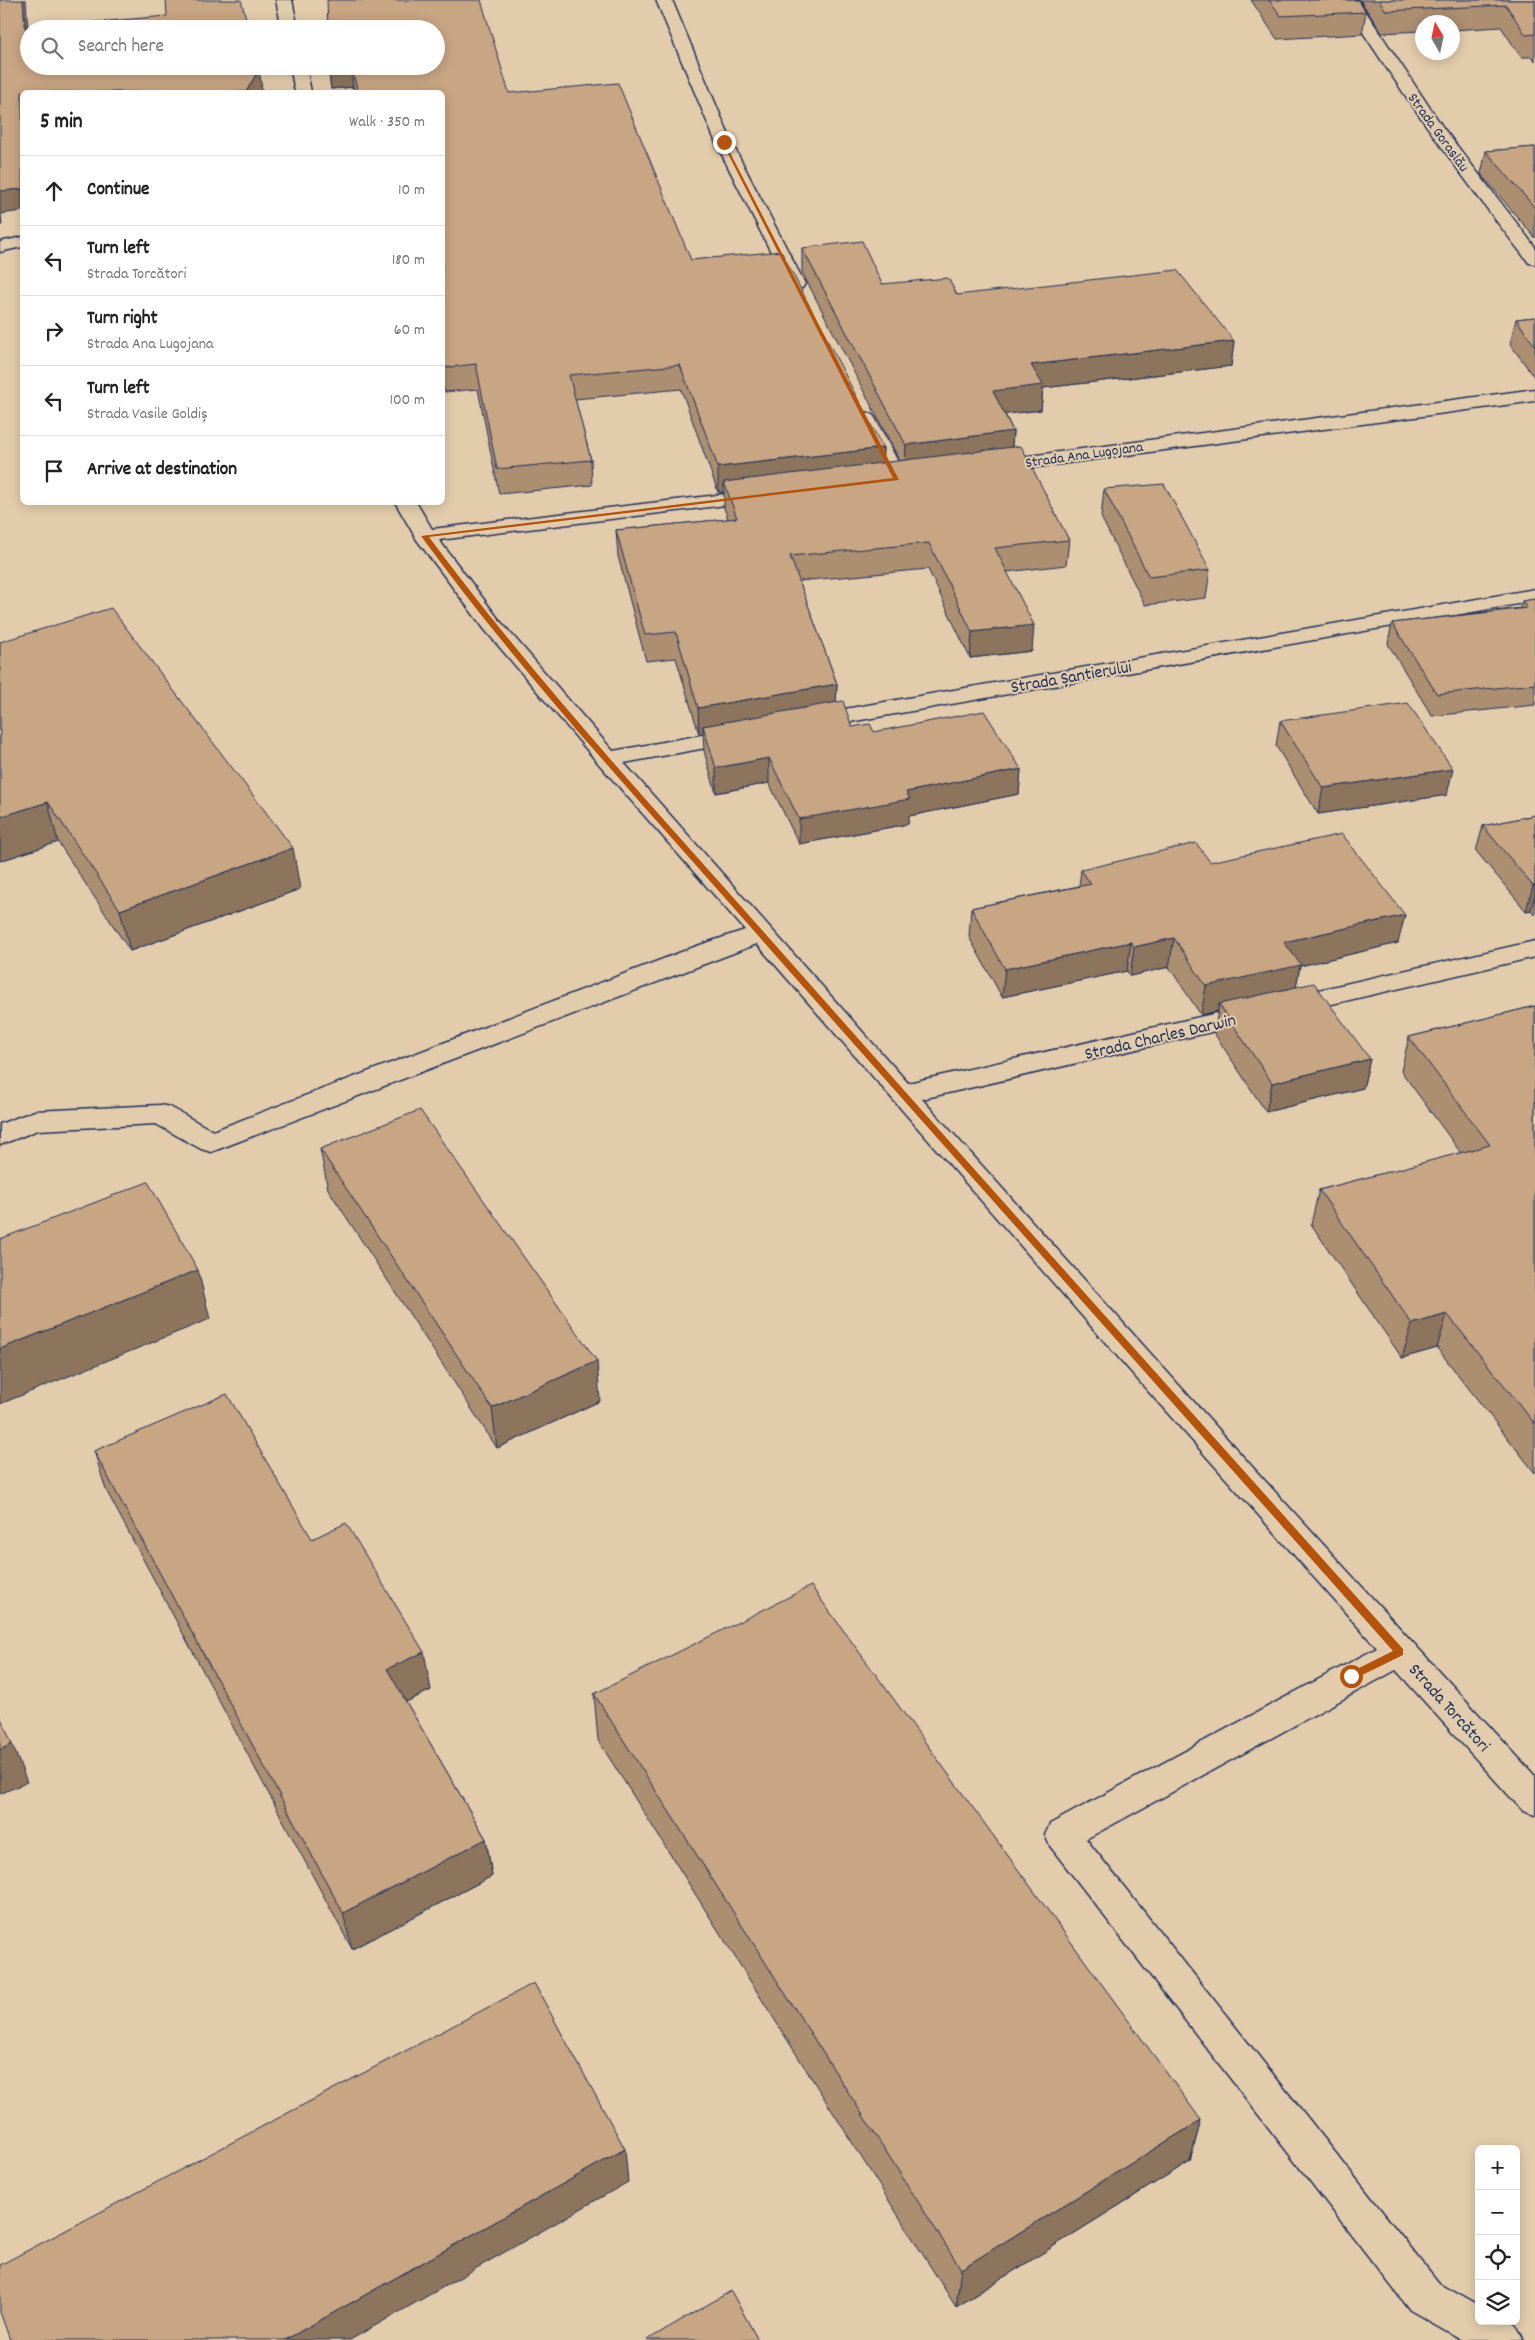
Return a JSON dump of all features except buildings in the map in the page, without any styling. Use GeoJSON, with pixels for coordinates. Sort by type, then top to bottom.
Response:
{"type":"FeatureCollection","features":[{"type":"Feature","properties":{"kind":"street"},"geometry":{"type":"LineString","coordinates":[[284,0],[288,20]]}},
{"type":"Feature","properties":{"kind":"street"},"geometry":{"type":"LineString","coordinates":[[664,0],[724,142],[804,300]]}},
{"type":"Feature","properties":{"kind":"street","name":"Strada Goraslău"},"geometry":{"type":"LineString","coordinates":[[1350,0],[1390,65],[1494,208],[1535,259]]}},
{"type":"Feature","properties":{"kind":"street"},"geometry":{"type":"LineString","coordinates":[[300,75],[303,90]]}},
{"type":"Feature","properties":{"kind":"street"},"geometry":{"type":"LineString","coordinates":[[0,247],[20,242]]}},
{"type":"Feature","properties":{"kind":"street","name":"Strada Ana Lugojana"},"geometry":{"type":"LineString","coordinates":[[976,469],[1535,395]]}},
{"type":"Feature","properties":{"kind":"street"},"geometry":{"type":"LineString","coordinates":[[857,403],[897,479]]}},
{"type":"Feature","properties":{"kind":"street"},"geometry":{"type":"LineString","coordinates":[[424,536],[779,493]]}},
{"type":"Feature","properties":{"kind":"street","name":"Strada Torcători"},"geometry":{"type":"LineString","coordinates":[[407,505],[424,536],[478,608],[607,759],[902,1094],[1400,1652],[1535,1800]]}},
{"type":"Feature","properties":{"kind":"street","name":"Strada Șantierului"},"geometry":{"type":"LineString","coordinates":[[793,726],[1535,595]]}},
{"type":"Feature","properties":{"kind":"street"},"geometry":{"type":"LineString","coordinates":[[607,759],[764,731]]}},
{"type":"Feature","properties":{"kind":"street"},"geometry":{"type":"LineString","coordinates":[[0,1134],[35,1121],[160,1114],[211,1142],[697,955],[762,933]]}},
{"type":"Feature","properties":{"kind":"street","name":"Strada Charles Darwin"},"geometry":{"type":"LineString","coordinates":[[902,1094],[1535,949]]}},
{"type":"Feature","properties":{"kind":"street"},"geometry":{"type":"LineString","coordinates":[[1400,1652],[1062,1835],[1424,2296],[1502,2340]]}},
{"type":"Feature","properties":{"kind":"route"},"geometry":{"type":"LineString","coordinates":[[724,142],[897,479],[424,536],[478,608],[607,759],[902,1094],[1400,1652],[1351,1676]]}}]}
